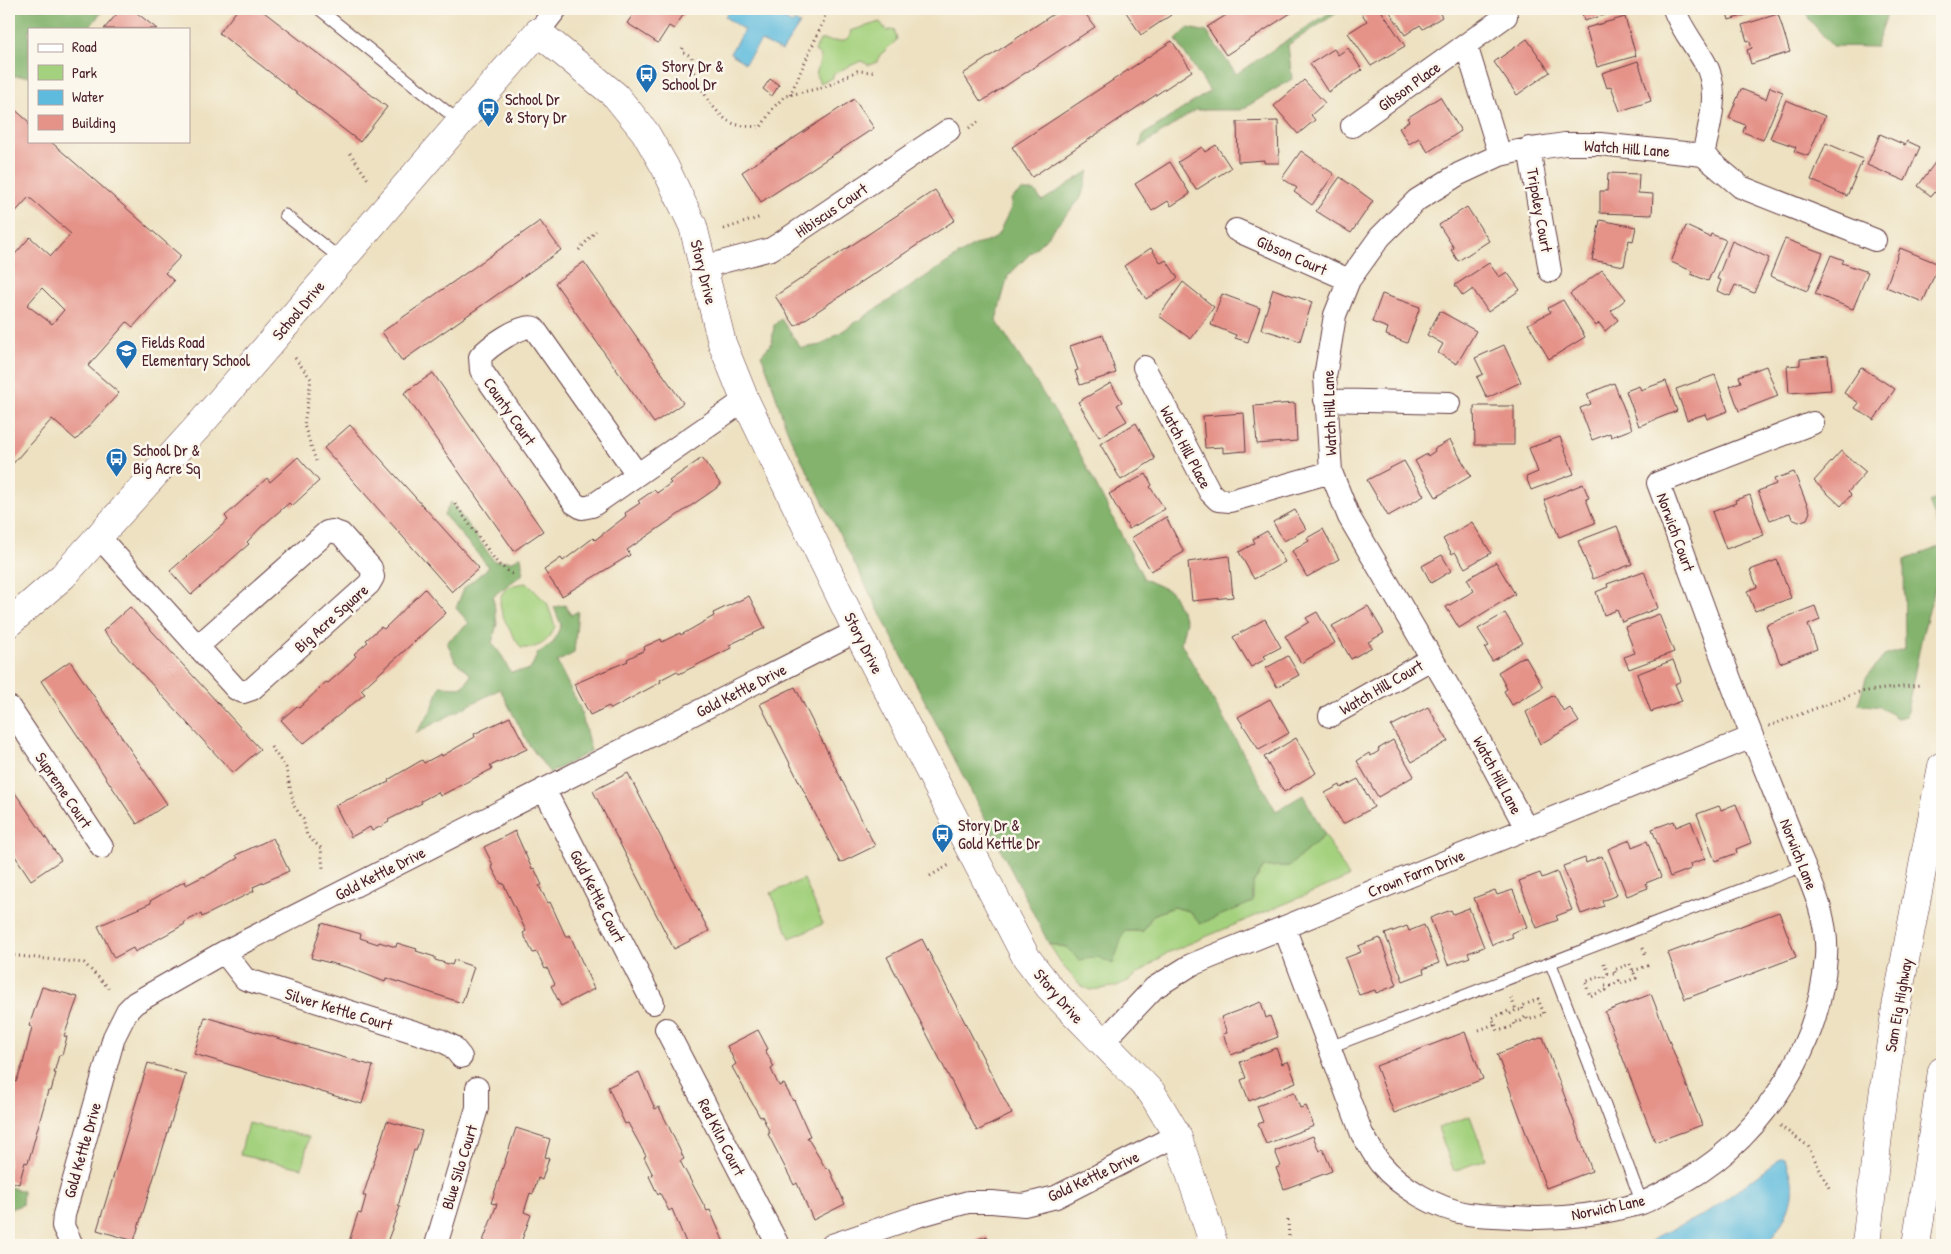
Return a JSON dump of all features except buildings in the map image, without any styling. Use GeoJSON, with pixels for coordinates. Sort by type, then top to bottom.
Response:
{"type":"FeatureCollection","features":[{"type":"Feature","properties":{"kind":"street","name":"School Drive"},"geometry":{"type":"LineString","coordinates":[[9,624],[63,576],[204,421],[556,9]]}},
{"type":"Feature","properties":{"kind":"street"},"geometry":{"type":"LineString","coordinates":[[1674,9],[1684,30],[1706,65],[1712,85],[1713,104],[1703,155],[1741,187],[1876,240]]}},
{"type":"Feature","properties":{"kind":"street","name":"Gibson Place"},"geometry":{"type":"LineString","coordinates":[[1352,126],[1506,16]]}},
{"type":"Feature","properties":{"kind":"street","name":"Story Drive"},"geometry":{"type":"LineString","coordinates":[[538,32],[616,96],[645,132],[665,167],[693,226],[722,342],[745,400],[857,631],[1026,957],[1049,987],[1102,1044],[1152,1093],[1177,1135],[1214,1245]]}},
{"type":"Feature","properties":{"kind":"street"},"geometry":{"type":"LineString","coordinates":[[1466,45],[1500,155]]}},
{"type":"Feature","properties":{"kind":"street","name":"Hibiscus Court"},"geometry":{"type":"LineString","coordinates":[[703,267],[771,249],[781,244],[950,130]]}},
{"type":"Feature","properties":{"kind":"street","name":"Watch Hill Lane"},"geometry":{"type":"LineString","coordinates":[[1526,828],[1475,733],[1349,517],[1331,472],[1325,400],[1328,349],[1336,315],[1349,280],[1380,237],[1417,200],[1459,174],[1500,155],[1529,148],[1565,144],[1600,144],[1703,155]]}},
{"type":"Feature","properties":{"kind":"street","name":"Tripoley Court"},"geometry":{"type":"LineString","coordinates":[[1529,148],[1550,271]]}},
{"type":"Feature","properties":{"kind":"street","name":"Gibson Court"},"geometry":{"type":"LineString","coordinates":[[1236,230],[1349,280]]}},
{"type":"Feature","properties":{"kind":"street","name":"County Court"},"geometry":{"type":"LineString","coordinates":[[637,474],[534,328],[529,326],[519,328],[483,353],[479,362],[481,370],[574,503],[582,508],[592,506],[745,400]]}},
{"type":"Feature","properties":{"kind":"street","name":"Watch Hill Place"},"geometry":{"type":"LineString","coordinates":[[1144,367],[1210,492],[1218,500],[1230,501],[1331,472]]}},
{"type":"Feature","properties":{"kind":"street"},"geometry":{"type":"LineString","coordinates":[[1325,400],[1449,403]]}},
{"type":"Feature","properties":{"kind":"street","name":"Norwich Court"},"geometry":{"type":"LineString","coordinates":[[1760,732],[1658,483],[1813,423]]}},
{"type":"Feature","properties":{"kind":"street","name":"Big Acre Square"},"geometry":{"type":"LineString","coordinates":[[99,537],[197,646],[236,689],[244,692],[252,689],[369,584],[373,577],[371,568],[341,534],[332,531],[327,532],[197,646]]}},
{"type":"Feature","properties":{"kind":"street","name":"Gold Kettle Drive"},"geometry":{"type":"LineString","coordinates":[[72,1245],[63,1226],[64,1215],[114,1037],[127,1011],[144,997],[224,952],[857,631]]}},
{"type":"Feature","properties":{"kind":"street","name":"Watch Hill Court"},"geometry":{"type":"LineString","coordinates":[[1330,716],[1431,659]]}},
{"type":"Feature","properties":{"kind":"street","name":"Supreme Court"},"geometry":{"type":"LineString","coordinates":[[9,707],[102,848]]}},
{"type":"Feature","properties":{"kind":"street","name":"Crown Farm Drive"},"geometry":{"type":"LineString","coordinates":[[1102,1044],[1144,997],[1166,979],[1191,965],[1760,732]]}},
{"type":"Feature","properties":{"kind":"street","name":"Norwich Lane"},"geometry":{"type":"LineString","coordinates":[[1284,927],[1362,1134],[1380,1163],[1405,1186],[1437,1204],[1467,1214],[1529,1218],[1579,1216],[1642,1202],[1689,1180],[1723,1156],[1762,1114],[1792,1069],[1809,1031],[1823,988],[1826,941],[1819,904],[1804,866],[1760,732]]}},
{"type":"Feature","properties":{"kind":"street","name":"Sam Eig Highway"},"geometry":{"type":"LineString","coordinates":[[1866,1245],[1880,1117],[1896,1007],[1942,766]]}},
{"type":"Feature","properties":{"kind":"street","name":"Gold Kettle Court"},"geometry":{"type":"LineString","coordinates":[[544,789],[653,1003]]}},
{"type":"Feature","properties":{"kind":"street","name":"Silver Kettle Court"},"geometry":{"type":"LineString","coordinates":[[224,952],[245,980],[440,1040],[452,1046],[461,1057]]}},
{"type":"Feature","properties":{"kind":"street","name":"Red Kiln Court"},"geometry":{"type":"LineString","coordinates":[[666,1030],[778,1245]]}},
{"type":"Feature","properties":{"kind":"street"},"geometry":{"type":"LineString","coordinates":[[1916,1245],[1942,1071]]}},
{"type":"Feature","properties":{"kind":"street","name":"Blue Silo Court"},"geometry":{"type":"LineString","coordinates":[[436,1245],[477,1108],[477,1088]]}},
{"type":"Feature","properties":{"kind":"street"},"geometry":{"type":"LineString","coordinates":[[1847,1245],[1880,1117]]}},
{"type":"Feature","properties":{"kind":"street","name":"Gold Kettle Drive"},"geometry":{"type":"LineString","coordinates":[[832,1245],[918,1216],[968,1202],[1024,1205],[1056,1197],[1177,1135]]}},
{"type":"Feature","properties":{"kind":"lane"},"geometry":{"type":"LineString","coordinates":[[319,9],[460,122]]}},
{"type":"Feature","properties":{"kind":"lane"},"geometry":{"type":"LineString","coordinates":[[285,216],[341,259]]}},
{"type":"Feature","properties":{"kind":"lane"},"geometry":{"type":"LineString","coordinates":[[1330,1047],[1804,866]]}},
{"type":"Feature","properties":{"kind":"lane"},"geometry":{"type":"LineString","coordinates":[[1551,964],[1642,1202]]}},
{"type":"Feature","properties":{"kind":"path"},"geometry":{"type":"LineString","coordinates":[[790,95],[824,20],[826,9]]}},
{"type":"Feature","properties":{"kind":"path"},"geometry":{"type":"LineString","coordinates":[[683,48],[682,51],[692,57],[692,68],[701,87],[722,116],[732,123],[761,127],[780,100],[790,95],[825,87],[857,71],[873,72]]}},
{"type":"Feature","properties":{"kind":"path"},"geometry":{"type":"LineString","coordinates":[[350,153],[369,181]]}},
{"type":"Feature","properties":{"kind":"path"},"geometry":{"type":"LineString","coordinates":[[724,229],[761,217]]}},
{"type":"Feature","properties":{"kind":"path"},"geometry":{"type":"LineString","coordinates":[[579,250],[596,231]]}},
{"type":"Feature","properties":{"kind":"path"},"geometry":{"type":"LineString","coordinates":[[295,358],[311,379],[304,426],[316,461]]}},
{"type":"Feature","properties":{"kind":"path"},"geometry":{"type":"LineString","coordinates":[[455,504],[498,564],[515,576]]}},
{"type":"Feature","properties":{"kind":"path"},"geometry":{"type":"LineString","coordinates":[[1760,732],[1859,692],[1920,686]]}},
{"type":"Feature","properties":{"kind":"path"},"geometry":{"type":"LineString","coordinates":[[271,747],[286,768],[294,806],[303,819],[307,836],[320,848],[323,868]]}},
{"type":"Feature","properties":{"kind":"path"},"geometry":{"type":"LineString","coordinates":[[930,876],[953,863]]}},
{"type":"Feature","properties":{"kind":"path"},"geometry":{"type":"LineString","coordinates":[[1643,948],[1646,956]]}},
{"type":"Feature","properties":{"kind":"path"},"geometry":{"type":"LineString","coordinates":[[9,955],[84,963],[110,989]]}},
{"type":"Feature","properties":{"kind":"path"},"geometry":{"type":"LineString","coordinates":[[1604,963],[1608,974]]}},
{"type":"Feature","properties":{"kind":"path"},"geometry":{"type":"LineString","coordinates":[[1630,964],[1636,978],[1620,984],[1616,974],[1614,970],[1630,964]]}},
{"type":"Feature","properties":{"kind":"path"},"geometry":{"type":"LineString","coordinates":[[1633,971],[1650,965]]}},
{"type":"Feature","properties":{"kind":"path"},"geometry":{"type":"LineString","coordinates":[[1602,979],[1608,974],[1616,974]]}},
{"type":"Feature","properties":{"kind":"path"},"geometry":{"type":"LineString","coordinates":[[1601,976],[1605,986],[1606,990],[1590,996],[1585,982],[1601,976]]}},
{"type":"Feature","properties":{"kind":"path"},"geometry":{"type":"LineString","coordinates":[[1605,986],[1612,986],[1619,981]]}},
{"type":"Feature","properties":{"kind":"path"},"geometry":{"type":"LineString","coordinates":[[1511,998],[1516,1010]]}},
{"type":"Feature","properties":{"kind":"path"},"geometry":{"type":"LineString","coordinates":[[1538,999],[1544,1014],[1528,1020],[1523,1010],[1522,1006],[1538,999]]}},
{"type":"Feature","properties":{"kind":"path"},"geometry":{"type":"LineString","coordinates":[[1510,1014],[1516,1010],[1523,1010]]}},
{"type":"Feature","properties":{"kind":"path"},"geometry":{"type":"LineString","coordinates":[[1508,1011],[1510,1014],[1514,1026],[1498,1031],[1492,1018],[1508,1011]]}},
{"type":"Feature","properties":{"kind":"path"},"geometry":{"type":"LineString","coordinates":[[1513,1022],[1521,1021],[1526,1016]]}},
{"type":"Feature","properties":{"kind":"path"},"geometry":{"type":"LineString","coordinates":[[1478,1030],[1495,1024]]}},
{"type":"Feature","properties":{"kind":"path"},"geometry":{"type":"LineString","coordinates":[[1762,1114],[1808,1146],[1829,1188]]}},
{"type":"Feature","properties":{"kind":"path"},"geometry":{"type":"LineString","coordinates":[[1288,1220],[1289,1238]]}},
{"type":"Feature","properties":{"kind":"green space"},"geometry":{"type":"Polygon","coordinates":[[[9,9],[104,9],[89,28],[28,28],[28,76],[9,76],[9,9]]]}},
{"type":"Feature","properties":{"kind":"green space"},"geometry":{"type":"Polygon","coordinates":[[[1335,9],[1343,9],[1288,45],[1292,79],[1241,110],[1196,110],[1140,147],[1143,135],[1210,91],[1176,40],[1188,28],[1207,32],[1236,74],[1335,9]]]}},
{"type":"Feature","properties":{"kind":"green space"},"geometry":{"type":"Polygon","coordinates":[[[1805,9],[1917,9],[1888,11],[1876,47],[1832,46],[1809,19],[1805,9]]]}},
{"type":"Feature","properties":{"kind":"green space"},"geometry":{"type":"Polygon","coordinates":[[[880,22],[887,31],[894,29],[897,40],[880,55],[877,62],[869,65],[861,61],[834,73],[832,78],[820,83],[816,75],[821,56],[815,51],[820,40],[845,40],[851,34],[850,31],[880,22]]]}},
{"type":"Feature","properties":{"kind":"green space"},"geometry":{"type":"Polygon","coordinates":[[[1089,171],[1081,198],[1045,239],[1008,276],[996,320],[1074,442],[1144,579],[1172,592],[1186,621],[1181,643],[1276,811],[1303,795],[1325,835],[1289,866],[1264,867],[1253,883],[1253,902],[1200,924],[1189,911],[1173,907],[1153,915],[1143,931],[1124,931],[1113,964],[1098,957],[1079,960],[1066,947],[1049,944],[792,441],[761,355],[772,343],[774,325],[781,319],[801,348],[821,345],[974,245],[996,237],[1010,211],[1011,199],[1022,191],[1035,191],[1042,201],[1089,171]]]}},
{"type":"Feature","properties":{"kind":"green space"},"geometry":{"type":"Polygon","coordinates":[[[1942,497],[1942,536],[1929,502],[1942,497]]]}},
{"type":"Feature","properties":{"kind":"green space"},"geometry":{"type":"Polygon","coordinates":[[[451,502],[494,561],[513,561],[521,556],[523,574],[493,596],[497,624],[492,643],[502,656],[510,672],[530,670],[538,653],[553,643],[561,625],[554,607],[565,605],[571,615],[578,611],[574,653],[557,662],[580,708],[591,751],[550,773],[529,745],[500,689],[416,733],[432,709],[440,686],[463,687],[471,675],[455,661],[447,642],[469,623],[456,608],[464,588],[489,567],[444,515],[451,502]]]}},
{"type":"Feature","properties":{"kind":"green space"},"geometry":{"type":"Polygon","coordinates":[[[1942,546],[1942,563],[1922,636],[1906,716],[1897,718],[1880,707],[1858,704],[1866,678],[1884,656],[1905,649],[1904,560],[1942,546]]]}},
{"type":"Feature","properties":{"kind":"green space"},"geometry":{"type":"Polygon","coordinates":[[[527,583],[547,603],[555,626],[550,636],[538,646],[521,648],[504,619],[500,599],[504,591],[512,586],[527,583]]]}},
{"type":"Feature","properties":{"kind":"green space"},"geometry":{"type":"Polygon","coordinates":[[[1325,835],[1349,877],[1167,953],[1128,981],[1114,987],[1090,990],[1081,986],[1063,966],[1049,944],[1066,947],[1079,960],[1098,957],[1124,931],[1143,931],[1153,915],[1173,907],[1189,911],[1253,883],[1264,867],[1289,866],[1325,835]]]}},
{"type":"Feature","properties":{"kind":"green space"},"geometry":{"type":"Polygon","coordinates":[[[804,879],[823,924],[790,938],[771,893],[804,879]]]}},
{"type":"Feature","properties":{"kind":"green space"},"geometry":{"type":"Polygon","coordinates":[[[1470,1116],[1486,1159],[1454,1171],[1438,1128],[1470,1116]]]}},
{"type":"Feature","properties":{"kind":"green space"},"geometry":{"type":"Polygon","coordinates":[[[248,1123],[309,1137],[302,1168],[240,1155],[248,1123]]]}},
{"type":"Feature","properties":{"kind":"green space"},"geometry":{"type":"Polygon","coordinates":[[[9,1187],[23,1191],[22,1205],[9,1209],[9,1187]]]}},
{"type":"Feature","properties":{"kind":"water"},"geometry":{"type":"Polygon","coordinates":[[[729,9],[768,9],[792,24],[794,21],[800,24],[782,51],[761,41],[745,63],[730,53],[744,30],[725,17],[729,9]]]}},
{"type":"Feature","properties":{"kind":"water"},"geometry":{"type":"Polygon","coordinates":[[[1781,1158],[1784,1158],[1790,1170],[1792,1193],[1790,1204],[1781,1225],[1767,1245],[1645,1245],[1660,1235],[1707,1213],[1781,1158]]]}},
{"type":"Feature","properties":{"kind":"place","name":"Story Dr & School Dr"},"geometry":{"type":"Point","coordinates":[646,94]}},
{"type":"Feature","properties":{"kind":"place","name":"School Dr & Story Dr"},"geometry":{"type":"Point","coordinates":[489,127]}},
{"type":"Feature","properties":{"kind":"place","name":"Fields Road Elementary School"},"geometry":{"type":"Point","coordinates":[126,370]}},
{"type":"Feature","properties":{"kind":"place","name":"School Dr & Big Acre Sq"},"geometry":{"type":"Point","coordinates":[117,478]}},
{"type":"Feature","properties":{"kind":"place","name":"Story Dr & Gold Kettle Dr"},"geometry":{"type":"Point","coordinates":[942,853]}}]}
